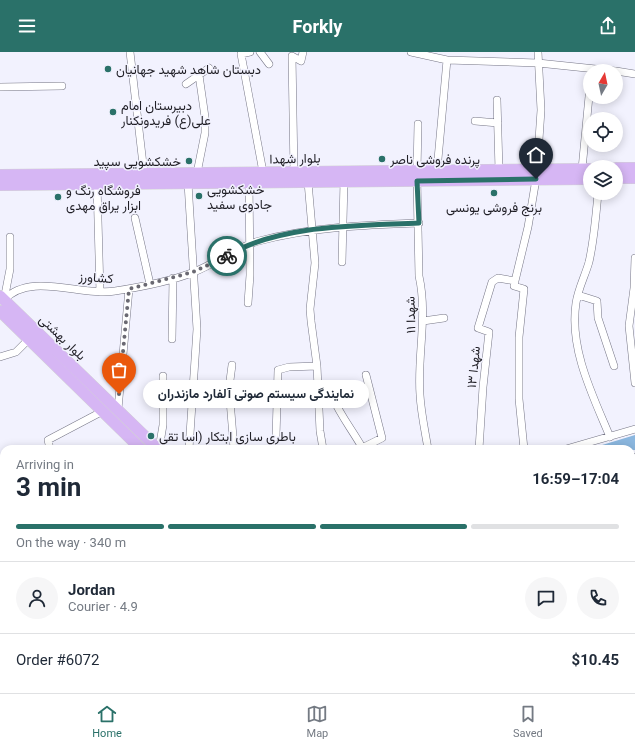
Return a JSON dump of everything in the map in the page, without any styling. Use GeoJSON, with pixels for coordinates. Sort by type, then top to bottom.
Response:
{"type":"FeatureCollection","features":[{"type":"Feature","properties":{"kind":"main road"},"geometry":{"type":"LineString","coordinates":[[623,168],[635,168]]}},
{"type":"Feature","properties":{"kind":"main road","name":"بلوار شهدا"},"geometry":{"type":"LineString","coordinates":[[0,175],[294,172],[417,176],[537,174],[583,169]]}},
{"type":"Feature","properties":{"kind":"main road","name":"بلوار شهدا"},"geometry":{"type":"LineString","coordinates":[[0,185],[344,181],[417,176],[437,170],[499,170],[583,178]]}},
{"type":"Feature","properties":{"kind":"main road"},"geometry":{"type":"LineString","coordinates":[[623,178],[635,178]]}},
{"type":"Feature","properties":{"kind":"main road","name":"بلوار بهشتی"},"geometry":{"type":"LineString","coordinates":[[1,300],[118,408],[155,445]]}},
{"type":"Feature","properties":{"kind":"main road","name":"بلوار بهشتی"},"geometry":{"type":"LineString","coordinates":[[0,311],[137,445]]}},
{"type":"Feature","properties":{"kind":"street"},"geometry":{"type":"LineString","coordinates":[[130,52],[144,173]]}},
{"type":"Feature","properties":{"kind":"street"},"geometry":{"type":"LineString","coordinates":[[250,52],[241,54],[263,172]]}},
{"type":"Feature","properties":{"kind":"street"},"geometry":{"type":"LineString","coordinates":[[260,52],[269,64]]}},
{"type":"Feature","properties":{"kind":"street"},"geometry":{"type":"LineString","coordinates":[[294,172],[292,56],[301,61],[303,52]]}},
{"type":"Feature","properties":{"kind":"street"},"geometry":{"type":"LineString","coordinates":[[411,52],[447,60],[538,63],[583,68]]}},
{"type":"Feature","properties":{"kind":"street"},"geometry":{"type":"LineString","coordinates":[[524,445],[519,399],[519,329],[524,289],[514,286],[514,281],[528,227],[537,174],[540,110],[538,52]]}},
{"type":"Feature","properties":{"kind":"street"},"geometry":{"type":"LineString","coordinates":[[437,170],[447,60]]}},
{"type":"Feature","properties":{"kind":"street"},"geometry":{"type":"LineString","coordinates":[[186,84],[209,68]]}},
{"type":"Feature","properties":{"kind":"street"},"geometry":{"type":"LineString","coordinates":[[623,72],[635,74]]}},
{"type":"Feature","properties":{"kind":"street"},"geometry":{"type":"LineString","coordinates":[[197,173],[205,133],[205,117],[198,75]]}},
{"type":"Feature","properties":{"kind":"street"},"geometry":{"type":"LineString","coordinates":[[0,87],[62,86]]}},
{"type":"Feature","properties":{"kind":"street"},"geometry":{"type":"LineString","coordinates":[[497,100],[499,170]]}},
{"type":"Feature","properties":{"kind":"street"},"geometry":{"type":"LineString","coordinates":[[586,160],[589,104]]}},
{"type":"Feature","properties":{"kind":"street"},"geometry":{"type":"LineString","coordinates":[[475,121],[498,124]]}},
{"type":"Feature","properties":{"kind":"street","name":"شهدا ۱۱"},"geometry":{"type":"LineString","coordinates":[[418,124],[417,176],[419,276],[422,291],[423,321],[420,394],[427,445]]}},
{"type":"Feature","properties":{"kind":"street"},"geometry":{"type":"LineString","coordinates":[[342,262],[344,181]]}},
{"type":"Feature","properties":{"kind":"street"},"geometry":{"type":"LineString","coordinates":[[248,303],[250,244],[249,182]]}},
{"type":"Feature","properties":{"kind":"street"},"geometry":{"type":"LineString","coordinates":[[308,182],[315,264],[310,309],[317,366],[322,445]]}},
{"type":"Feature","properties":{"kind":"street"},"geometry":{"type":"LineString","coordinates":[[188,183],[197,330],[189,445]]}},
{"type":"Feature","properties":{"kind":"street"},"geometry":{"type":"LineString","coordinates":[[97,184],[100,292]]}},
{"type":"Feature","properties":{"kind":"street"},"geometry":{"type":"LineString","coordinates":[[597,200],[589,262],[578,295],[575,322],[578,348],[588,385],[610,437]]}},
{"type":"Feature","properties":{"kind":"street"},"geometry":{"type":"LineString","coordinates":[[135,218],[150,284]]}},
{"type":"Feature","properties":{"kind":"street","name":"کشاورز"},"geometry":{"type":"LineString","coordinates":[[1,300],[10,293],[27,288],[66,287],[100,292],[129,289],[193,272],[250,244],[312,231],[343,227],[419,223]]}},
{"type":"Feature","properties":{"kind":"street"},"geometry":{"type":"LineString","coordinates":[[1,300],[10,268],[10,237]]}},
{"type":"Feature","properties":{"kind":"street"},"geometry":{"type":"LineString","coordinates":[[635,258],[634,288],[628,326],[635,383]]}},
{"type":"Feature","properties":{"kind":"street"},"geometry":{"type":"LineString","coordinates":[[172,339],[173,278]]}},
{"type":"Feature","properties":{"kind":"street","name":"شهدا ۱۳"},"geometry":{"type":"LineString","coordinates":[[479,445],[483,388],[490,332],[478,328],[492,282],[498,278],[514,281]]}},
{"type":"Feature","properties":{"kind":"street"},"geometry":{"type":"LineString","coordinates":[[118,408],[129,289]]}},
{"type":"Feature","properties":{"kind":"street"},"geometry":{"type":"LineString","coordinates":[[578,295],[597,301],[598,318],[614,366]]}},
{"type":"Feature","properties":{"kind":"street"},"geometry":{"type":"LineString","coordinates":[[423,321],[444,318]]}},
{"type":"Feature","properties":{"kind":"street"},"geometry":{"type":"LineString","coordinates":[[0,357],[16,352],[29,339]]}},
{"type":"Feature","properties":{"kind":"street"},"geometry":{"type":"LineString","coordinates":[[232,365],[229,388],[234,445]]}},
{"type":"Feature","properties":{"kind":"street"},"geometry":{"type":"LineString","coordinates":[[276,437],[278,370],[289,367],[317,366]]}},
{"type":"Feature","properties":{"kind":"street"},"geometry":{"type":"LineString","coordinates":[[366,375],[382,438],[369,445]]}},
{"type":"Feature","properties":{"kind":"street"},"geometry":{"type":"LineString","coordinates":[[160,445],[163,425],[163,376]]}},
{"type":"Feature","properties":{"kind":"street"},"geometry":{"type":"LineString","coordinates":[[319,394],[332,396],[338,412],[348,424],[361,445]]}},
{"type":"Feature","properties":{"kind":"street"},"geometry":{"type":"LineString","coordinates":[[49,445],[48,440],[103,412]]}},
{"type":"Feature","properties":{"kind":"street"},"geometry":{"type":"LineString","coordinates":[[581,445],[635,429]]}},
{"type":"Feature","properties":{"kind":"water"},"geometry":{"type":"Polygon","coordinates":[[[635,435],[635,445],[602,445],[635,435]]]}},
{"type":"Feature","properties":{"kind":"way so far"},"geometry":{"type":"LineString","coordinates":[[119,394],[129,289],[193,272],[227,256]]}},
{"type":"Feature","properties":{"kind":"place","name":"دبستان شاهد شهید جهانیان"},"geometry":{"type":"Point","coordinates":[108,69]}},
{"type":"Feature","properties":{"kind":"place","name":"دبیرستان امام علی(ع) فریدونکنار"},"geometry":{"type":"Point","coordinates":[113,112]}},
{"type":"Feature","properties":{"kind":"place","name":"پرنده فروشی ناصر"},"geometry":{"type":"Point","coordinates":[382,159]}},
{"type":"Feature","properties":{"kind":"place","name":"خشکشویی سپید"},"geometry":{"type":"Point","coordinates":[189,161]}},
{"type":"Feature","properties":{"kind":"place","name":"برنج فروشی یونسی"},"geometry":{"type":"Point","coordinates":[494,193]}},
{"type":"Feature","properties":{"kind":"place","name":"خشکشویی جادوی سفید"},"geometry":{"type":"Point","coordinates":[199,196]}},
{"type":"Feature","properties":{"kind":"place","name":"فروشگاه رنگ و ابزار یراق مهدی"},"geometry":{"type":"Point","coordinates":[58,197]}},
{"type":"Feature","properties":{"kind":"place","name":"نمایندگی سیستم صوتی آلفارد مازندران"},"geometry":{"type":"Point","coordinates":[119,394]}},
{"type":"Feature","properties":{"kind":"place","name":"باطری سازی ابتکار (اسا تقی"},"geometry":{"type":"Point","coordinates":[151,436]}},
{"type":"Feature","properties":{"kind":"route"},"geometry":{"type":"LineString","coordinates":[[227,256],[243,246],[285,235],[330,228],[419,223],[417,181],[536,179]]}}]}
